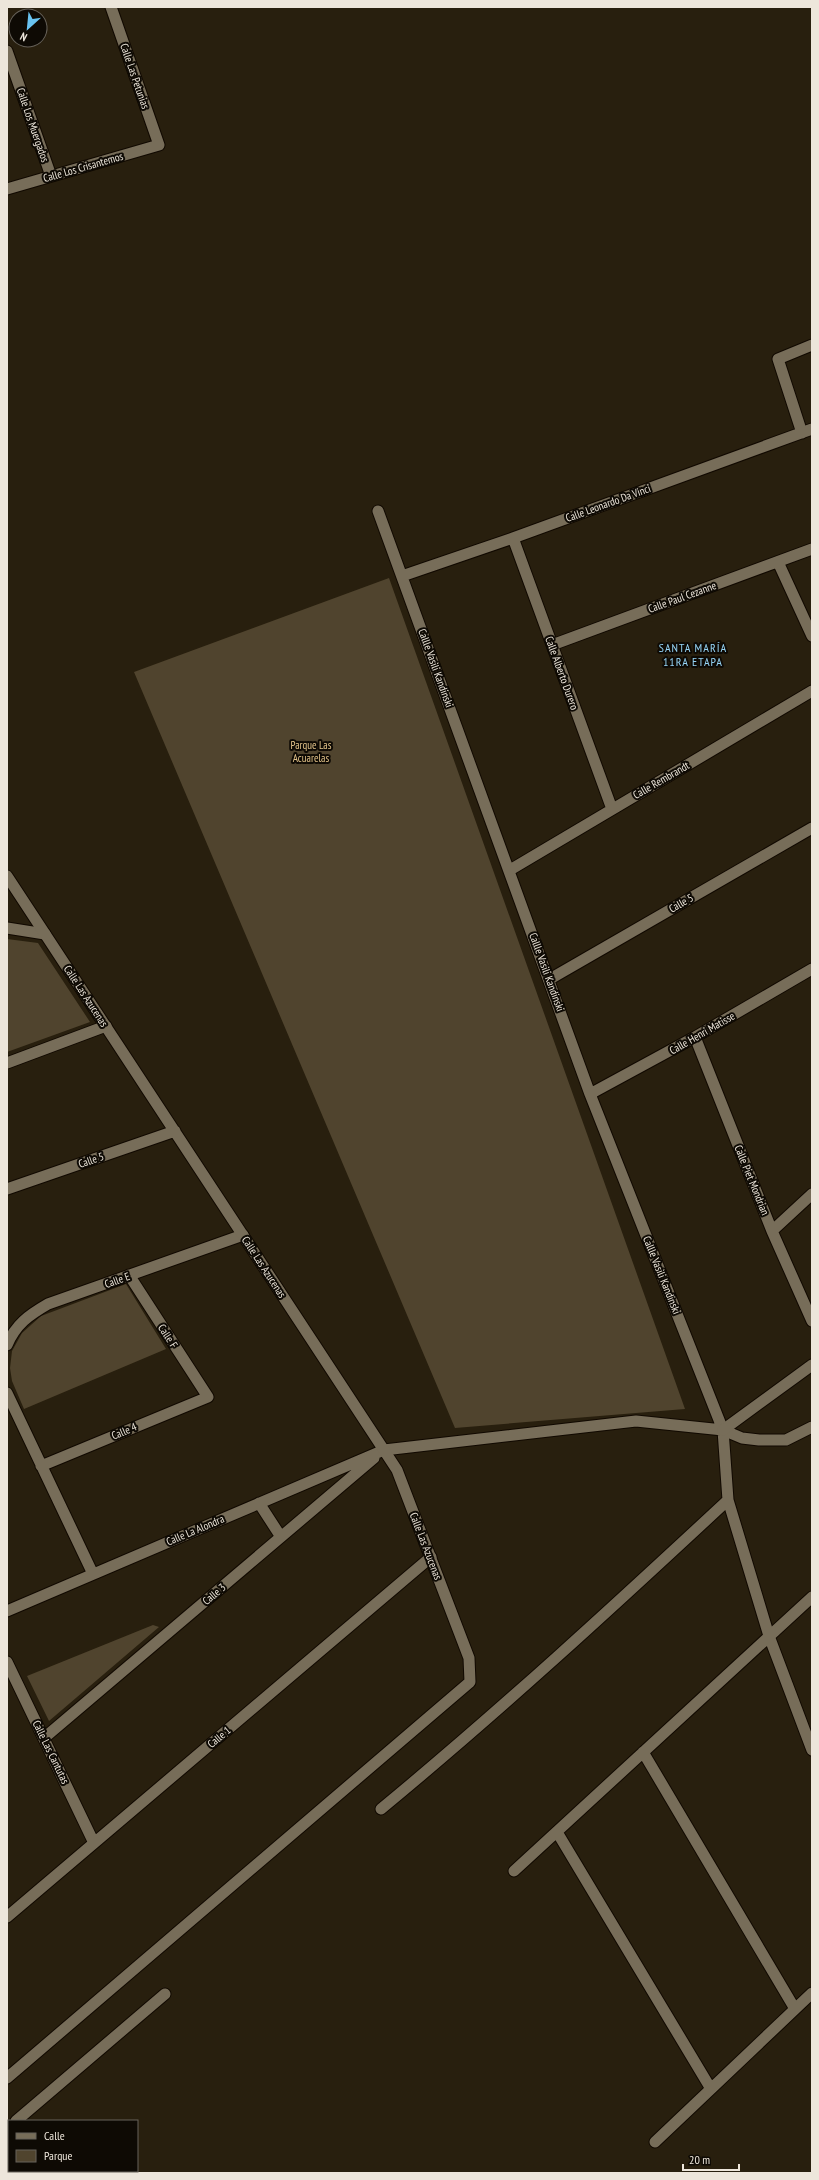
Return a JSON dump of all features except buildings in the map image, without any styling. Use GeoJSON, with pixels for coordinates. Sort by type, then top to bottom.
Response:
{"type":"FeatureCollection","features":[{"type":"Feature","properties":{"kind":"street","name":"Calle Las Petunias"},"geometry":{"type":"LineString","coordinates":[[111,7],[159,145]]}},
{"type":"Feature","properties":{"kind":"street","name":"Calle Los Muergados"},"geometry":{"type":"LineString","coordinates":[[7,51],[51,176]]}},
{"type":"Feature","properties":{"kind":"street","name":"Calle Los Crisantemos"},"geometry":{"type":"LineString","coordinates":[[7,189],[159,145]]}},
{"type":"Feature","properties":{"kind":"street"},"geometry":{"type":"LineString","coordinates":[[807,431],[778,359],[812,345]]}},
{"type":"Feature","properties":{"kind":"street","name":"Calle Leonardo Da Vinci"},"geometry":{"type":"LineString","coordinates":[[402,576],[512,538],[807,431]]}},
{"type":"Feature","properties":{"kind":"street","name":"Callle Vasili Kandinski"},"geometry":{"type":"LineString","coordinates":[[378,511],[550,979],[590,1094],[723,1430],[728,1500],[769,1636],[812,1750]]}},
{"type":"Feature","properties":{"kind":"street","name":"Calle Alberto Durero"},"geometry":{"type":"LineString","coordinates":[[512,538],[612,809]]}},
{"type":"Feature","properties":{"kind":"street","name":"Calle Paul Cezanne"},"geometry":{"type":"LineString","coordinates":[[552,645],[812,549]]}},
{"type":"Feature","properties":{"kind":"street"},"geometry":{"type":"LineString","coordinates":[[778,562],[812,636]]}},
{"type":"Feature","properties":{"kind":"street","name":"Calle Rembrandt"},"geometry":{"type":"LineString","coordinates":[[510,870],[812,691]]}},
{"type":"Feature","properties":{"kind":"street","name":"Calle 5"},"geometry":{"type":"LineString","coordinates":[[550,979],[812,828]]}},
{"type":"Feature","properties":{"kind":"street","name":"Calle Las Azucenas"},"geometry":{"type":"LineString","coordinates":[[7,876],[397,1470],[469,1658],[470,1682],[7,2078]]}},
{"type":"Feature","properties":{"kind":"street"},"geometry":{"type":"LineString","coordinates":[[7,928],[45,934]]}},
{"type":"Feature","properties":{"kind":"street","name":"Calle Henri Matisse"},"geometry":{"type":"LineString","coordinates":[[590,1094],[695,1037],[812,969]]}},
{"type":"Feature","properties":{"kind":"street"},"geometry":{"type":"LineString","coordinates":[[7,1062],[106,1026]]}},
{"type":"Feature","properties":{"kind":"street","name":"Calle Piet Mondrian"},"geometry":{"type":"LineString","coordinates":[[695,1037],[772,1231],[812,1321]]}},
{"type":"Feature","properties":{"kind":"street","name":"Calle 5"},"geometry":{"type":"LineString","coordinates":[[7,1189],[175,1131]]}},
{"type":"Feature","properties":{"kind":"street"},"geometry":{"type":"LineString","coordinates":[[772,1231],[812,1194]]}},
{"type":"Feature","properties":{"kind":"street","name":"Calle E"},"geometry":{"type":"LineString","coordinates":[[7,1345],[12,1332],[27,1316],[48,1304],[243,1235]]}},
{"type":"Feature","properties":{"kind":"street","name":"Calle F"},"geometry":{"type":"LineString","coordinates":[[129,1275],[208,1397]]}},
{"type":"Feature","properties":{"kind":"street"},"geometry":{"type":"LineString","coordinates":[[723,1430],[812,1366]]}},
{"type":"Feature","properties":{"kind":"street"},"geometry":{"type":"LineString","coordinates":[[7,1393],[93,1574]]}},
{"type":"Feature","properties":{"kind":"street","name":"Calle 4"},"geometry":{"type":"LineString","coordinates":[[41,1466],[208,1397]]}},
{"type":"Feature","properties":{"kind":"street","name":"Calle La Alondra"},"geometry":{"type":"LineString","coordinates":[[7,1611],[384,1450],[636,1421],[723,1430],[742,1438],[759,1440],[786,1440],[812,1427]]}},
{"type":"Feature","properties":{"kind":"street","name":"Calle 3"},"geometry":{"type":"LineString","coordinates":[[44,1738],[384,1450]]}},
{"type":"Feature","properties":{"kind":"street"},"geometry":{"type":"LineString","coordinates":[[381,1809],[460,1744],[577,1640],[728,1500]]}},
{"type":"Feature","properties":{"kind":"street"},"geometry":{"type":"LineString","coordinates":[[259,1503],[281,1537]]}},
{"type":"Feature","properties":{"kind":"street","name":"Calle 1"},"geometry":{"type":"LineString","coordinates":[[7,1917],[431,1557]]}},
{"type":"Feature","properties":{"kind":"street"},"geometry":{"type":"LineString","coordinates":[[514,1871],[812,1597]]}},
{"type":"Feature","properties":{"kind":"street","name":"Calle Las Cantutas"},"geometry":{"type":"LineString","coordinates":[[7,1662],[94,1843]]}},
{"type":"Feature","properties":{"kind":"street"},"geometry":{"type":"LineString","coordinates":[[643,1752],[795,2009]]}},
{"type":"Feature","properties":{"kind":"street"},"geometry":{"type":"LineString","coordinates":[[557,1832],[711,2089]]}},
{"type":"Feature","properties":{"kind":"street"},"geometry":{"type":"LineString","coordinates":[[655,2142],[812,1993]]}},
{"type":"Feature","properties":{"kind":"street"},"geometry":{"type":"LineString","coordinates":[[17,2120],[164,1994]]}},
{"type":"Feature","properties":{"kind":"green space","name":"Parque Las Acuarelas"},"geometry":{"type":"Polygon","coordinates":[[[389,578],[685,1409],[455,1428],[134,672],[389,578]]]}},
{"type":"Feature","properties":{"kind":"green space"},"geometry":{"type":"Polygon","coordinates":[[[7,939],[38,943],[90,1022],[7,1052],[7,939]]]}},
{"type":"Feature","properties":{"kind":"green space"},"geometry":{"type":"Polygon","coordinates":[[[126,1284],[166,1349],[24,1409],[12,1381],[10,1368],[12,1351],[22,1333],[41,1316],[126,1284]]]}},
{"type":"Feature","properties":{"kind":"green space"},"geometry":{"type":"Polygon","coordinates":[[[153,1625],[159,1627],[49,1721],[27,1676],[153,1625]]]}},
{"type":"Feature","properties":{"kind":"district","name":"SANTA MARÍA 11RA ETAPA"},"geometry":{"type":"Point","coordinates":[693,654]}}]}
